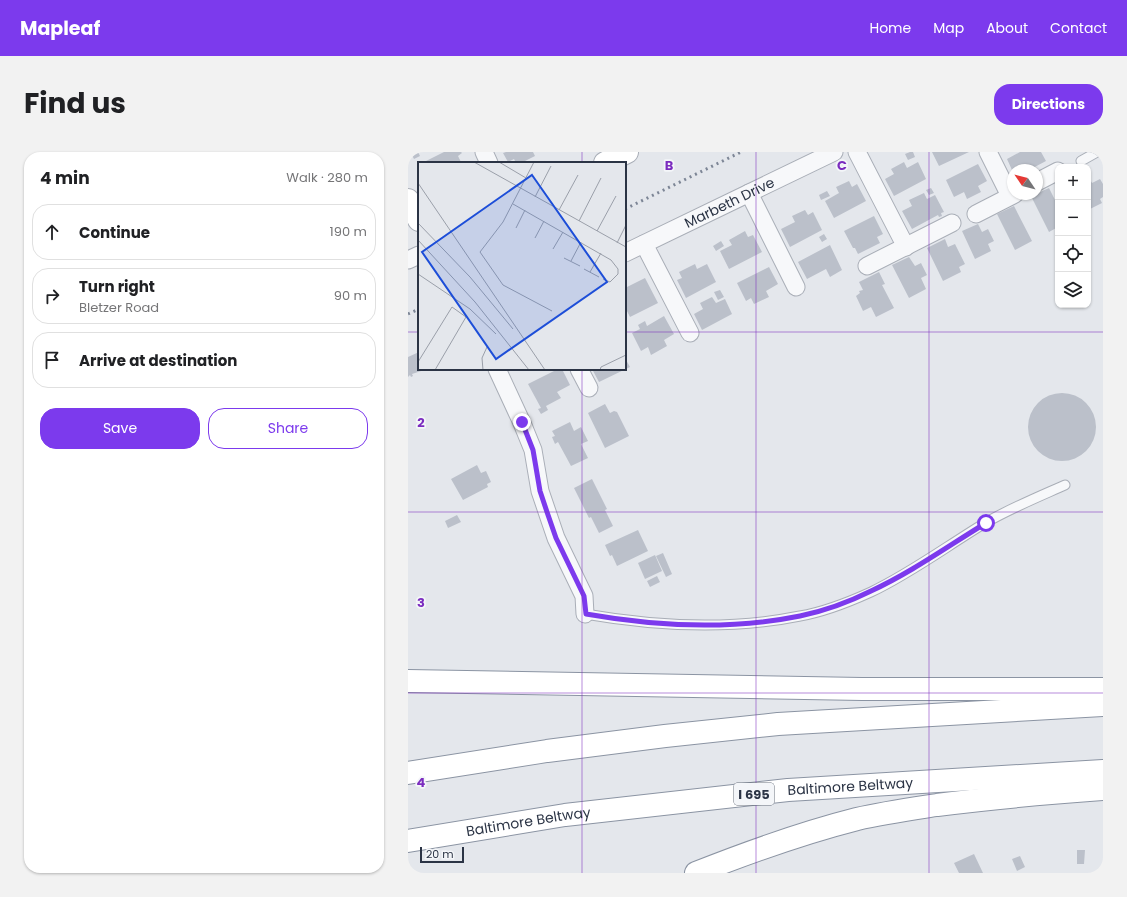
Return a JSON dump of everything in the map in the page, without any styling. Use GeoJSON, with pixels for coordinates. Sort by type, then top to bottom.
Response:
{"type":"FeatureCollection","features":[{"type":"Feature","properties":{"kind":"main road"},"geometry":{"type":"LineString","coordinates":[[607,162],[627,152]]}},
{"type":"Feature","properties":{"kind":"main road"},"geometry":{"type":"LineString","coordinates":[[408,200],[418,218]]}},
{"type":"Feature","properties":{"kind":"main road"},"geometry":{"type":"LineString","coordinates":[[408,681],[862,689],[1103,689]]}},
{"type":"Feature","properties":{"kind":"main road"},"geometry":{"type":"LineString","coordinates":[[408,773],[547,751],[778,724],[1103,705]]}},
{"type":"Feature","properties":{"kind":"main road","name":"Baltimore Beltway"},"geometry":{"type":"LineString","coordinates":[[408,841],[565,815],[788,790],[1103,771]]}},
{"type":"Feature","properties":{"kind":"main road"},"geometry":{"type":"LineString","coordinates":[[696,873],[746,853],[858,819],[909,809],[971,801],[1103,788]]}},
{"type":"Feature","properties":{"kind":"street"},"geometry":{"type":"LineString","coordinates":[[484,152],[489,162]]}},
{"type":"Feature","properties":{"kind":"street","name":"Marbeth Drive"},"geometry":{"type":"LineString","coordinates":[[626,253],[834,152]]}},
{"type":"Feature","properties":{"kind":"street"},"geometry":{"type":"LineString","coordinates":[[857,152],[906,247]]}},
{"type":"Feature","properties":{"kind":"street"},"geometry":{"type":"LineString","coordinates":[[988,152],[1007,185]]}},
{"type":"Feature","properties":{"kind":"street"},"geometry":{"type":"LineString","coordinates":[[1043,179],[1055,173]]}},
{"type":"Feature","properties":{"kind":"street"},"geometry":{"type":"LineString","coordinates":[[749,193],[796,287]]}},
{"type":"Feature","properties":{"kind":"street"},"geometry":{"type":"LineString","coordinates":[[976,214],[1007,198]]}},
{"type":"Feature","properties":{"kind":"street"},"geometry":{"type":"LineString","coordinates":[[867,266],[952,223]]}},
{"type":"Feature","properties":{"kind":"street"},"geometry":{"type":"LineString","coordinates":[[644,244],[690,333]]}},
{"type":"Feature","properties":{"kind":"street"},"geometry":{"type":"LineString","coordinates":[[408,260],[418,255]]}},
{"type":"Feature","properties":{"kind":"street"},"geometry":{"type":"LineString","coordinates":[[497,370],[522,422],[533,450],[542,498],[556,538],[584,596],[586,614]]}},
{"type":"Feature","properties":{"kind":"street"},"geometry":{"type":"LineString","coordinates":[[580,370],[589,388]]}},
{"type":"Feature","properties":{"kind":"lane"},"geometry":{"type":"LineString","coordinates":[[1081,161],[1097,152]]}},
{"type":"Feature","properties":{"kind":"lane"},"geometry":{"type":"LineString","coordinates":[[586,614],[624,620],[717,625],[762,622],[800,616],[839,605],[871,592],[906,573],[1016,506],[1065,485]]}},
{"type":"Feature","properties":{"kind":"building"},"geometry":{"type":"Polygon","coordinates":[[[418,152],[420,156],[414,159],[411,153],[418,152]]]}},
{"type":"Feature","properties":{"kind":"building"},"geometry":{"type":"Polygon","coordinates":[[[444,152],[462,153],[458,156],[461,162],[424,162],[444,152]]]}},
{"type":"Feature","properties":{"kind":"building"},"geometry":{"type":"Polygon","coordinates":[[[533,152],[535,156],[523,162],[516,162],[514,159],[508,162],[503,153],[533,152]]]}},
{"type":"Feature","properties":{"kind":"building"},"geometry":{"type":"Polygon","coordinates":[[[913,152],[915,157],[908,160],[905,154],[913,152]]]}},
{"type":"Feature","properties":{"kind":"building"},"geometry":{"type":"Polygon","coordinates":[[[932,152],[969,152],[939,166],[932,152]]]}},
{"type":"Feature","properties":{"kind":"building"},"geometry":{"type":"Polygon","coordinates":[[[1020,152],[1041,152],[1046,161],[1040,164],[1009,164],[1007,159],[1020,152]]]}},
{"type":"Feature","properties":{"kind":"building"},"geometry":{"type":"Polygon","coordinates":[[[904,162],[907,168],[918,162],[926,179],[894,196],[885,179],[894,174],[891,169],[904,162]]]}},
{"type":"Feature","properties":{"kind":"building"},"geometry":{"type":"Polygon","coordinates":[[[978,164],[987,181],[978,186],[981,192],[967,199],[964,192],[954,197],[946,180],[978,164]]]}},
{"type":"Feature","properties":{"kind":"building"},"geometry":{"type":"Polygon","coordinates":[[[1100,179],[1103,184],[1103,197],[1100,199],[1102,203],[1091,208],[1091,181],[1092,183],[1100,179]]]}},
{"type":"Feature","properties":{"kind":"building"},"geometry":{"type":"Polygon","coordinates":[[[849,181],[852,187],[857,184],[866,201],[834,218],[825,201],[839,193],[836,187],[849,181]]]}},
{"type":"Feature","properties":{"kind":"building"},"geometry":{"type":"Polygon","coordinates":[[[931,188],[934,193],[929,195],[926,190],[931,188]]]}},
{"type":"Feature","properties":{"kind":"building"},"geometry":{"type":"Polygon","coordinates":[[[1049,188],[1055,200],[1055,229],[1049,232],[1033,200],[1043,200],[1043,191],[1049,188]]]}},
{"type":"Feature","properties":{"kind":"building"},"geometry":{"type":"Polygon","coordinates":[[[827,191],[830,196],[821,200],[819,195],[827,191]]]}},
{"type":"Feature","properties":{"kind":"building"},"geometry":{"type":"Polygon","coordinates":[[[924,193],[927,199],[935,195],[944,212],[941,213],[942,216],[939,217],[938,215],[912,229],[902,211],[912,206],[909,200],[924,193]]]}},
{"type":"Feature","properties":{"kind":"building"},"geometry":{"type":"Polygon","coordinates":[[[1014,206],[1032,241],[1015,250],[997,214],[1014,206]]]}},
{"type":"Feature","properties":{"kind":"building"},"geometry":{"type":"Polygon","coordinates":[[[805,210],[808,215],[813,212],[822,230],[790,247],[781,229],[795,222],[792,216],[805,210]]]}},
{"type":"Feature","properties":{"kind":"building"},"geometry":{"type":"Polygon","coordinates":[[[874,216],[883,234],[877,237],[880,243],[858,254],[844,231],[874,216]]]}},
{"type":"Feature","properties":{"kind":"building"},"geometry":{"type":"Polygon","coordinates":[[[978,224],[982,232],[988,229],[994,241],[988,244],[991,251],[975,259],[962,231],[978,224]]]}},
{"type":"Feature","properties":{"kind":"building"},"geometry":{"type":"Polygon","coordinates":[[[745,231],[748,237],[753,235],[762,252],[729,269],[720,251],[732,245],[729,240],[745,231]]]}},
{"type":"Feature","properties":{"kind":"building"},"geometry":{"type":"Polygon","coordinates":[[[824,234],[827,239],[822,242],[819,237],[824,234]]]}},
{"type":"Feature","properties":{"kind":"building"},"geometry":{"type":"Polygon","coordinates":[[[945,239],[948,247],[955,244],[965,264],[959,267],[961,272],[943,281],[927,248],[945,239]]]}},
{"type":"Feature","properties":{"kind":"building"},"geometry":{"type":"Polygon","coordinates":[[[721,241],[724,246],[716,251],[713,246],[721,241]]]}},
{"type":"Feature","properties":{"kind":"building"},"geometry":{"type":"Polygon","coordinates":[[[830,245],[842,270],[830,277],[826,269],[807,279],[798,262],[830,245]]]}},
{"type":"Feature","properties":{"kind":"building"},"geometry":{"type":"Polygon","coordinates":[[[909,257],[915,266],[921,263],[927,275],[921,278],[926,289],[909,298],[892,265],[909,257]]]}},
{"type":"Feature","properties":{"kind":"building"},"geometry":{"type":"Polygon","coordinates":[[[695,264],[697,269],[707,264],[716,282],[686,298],[677,280],[682,278],[679,272],[695,264]]]}},
{"type":"Feature","properties":{"kind":"building"},"geometry":{"type":"Polygon","coordinates":[[[769,267],[778,284],[766,291],[769,297],[754,304],[751,298],[746,301],[737,283],[769,267]]]}},
{"type":"Feature","properties":{"kind":"building"},"geometry":{"type":"Polygon","coordinates":[[[879,272],[885,284],[882,285],[894,308],[876,317],[871,307],[863,311],[856,296],[860,293],[859,291],[863,290],[859,282],[879,272]]]}},
{"type":"Feature","properties":{"kind":"building"},"geometry":{"type":"Polygon","coordinates":[[[645,278],[658,303],[630,317],[626,309],[626,288],[645,278]]]}},
{"type":"Feature","properties":{"kind":"building"},"geometry":{"type":"Polygon","coordinates":[[[720,290],[724,297],[718,300],[714,292],[720,290]]]}},
{"type":"Feature","properties":{"kind":"building"},"geometry":{"type":"Polygon","coordinates":[[[712,297],[716,303],[725,299],[732,314],[702,330],[694,314],[703,309],[700,303],[712,297]]]}},
{"type":"Feature","properties":{"kind":"building"},"geometry":{"type":"Polygon","coordinates":[[[664,316],[674,334],[664,340],[667,346],[651,355],[648,347],[641,351],[632,333],[640,329],[638,325],[645,321],[647,326],[664,316]]]}},
{"type":"Feature","properties":{"kind":"building"},"geometry":{"type":"Polygon","coordinates":[[[418,352],[418,370],[421,371],[412,374],[413,376],[411,377],[410,375],[408,377],[408,357],[418,352]]]}},
{"type":"Feature","properties":{"kind":"building"},"geometry":{"type":"Polygon","coordinates":[[[626,360],[630,367],[626,369],[626,360]]]}},
{"type":"Feature","properties":{"kind":"building"},"geometry":{"type":"Polygon","coordinates":[[[556,370],[562,370],[570,385],[557,392],[561,398],[546,406],[548,410],[541,414],[538,409],[541,408],[528,384],[556,370]]]}},
{"type":"Feature","properties":{"kind":"building"},"geometry":{"type":"Polygon","coordinates":[[[593,370],[624,370],[599,382],[593,370]]]}},
{"type":"Feature","properties":{"kind":"building"},"geometry":{"type":"Polygon","coordinates":[[[1062,393],[1075,396],[1086,403],[1093,414],[1096,427],[1093,440],[1086,451],[1075,458],[1062,461],[1049,458],[1038,451],[1031,440],[1028,427],[1031,414],[1038,403],[1049,396],[1062,393]]]}},
{"type":"Feature","properties":{"kind":"building"},"geometry":{"type":"Polygon","coordinates":[[[605,404],[610,413],[614,411],[617,412],[629,436],[605,448],[588,413],[605,404]]]}},
{"type":"Feature","properties":{"kind":"building"},"geometry":{"type":"Polygon","coordinates":[[[570,422],[574,431],[581,427],[588,441],[581,444],[588,458],[571,466],[558,442],[555,444],[552,437],[555,436],[552,431],[570,422]]]}},
{"type":"Feature","properties":{"kind":"building"},"geometry":{"type":"Polygon","coordinates":[[[477,465],[481,473],[486,471],[491,482],[487,484],[488,487],[463,500],[451,479],[477,465]]]}},
{"type":"Feature","properties":{"kind":"building"},"geometry":{"type":"Polygon","coordinates":[[[592,479],[607,509],[605,510],[613,526],[599,533],[591,517],[589,518],[574,488],[592,479]]]}},
{"type":"Feature","properties":{"kind":"building"},"geometry":{"type":"Polygon","coordinates":[[[457,515],[461,522],[448,528],[445,521],[457,515]]]}},
{"type":"Feature","properties":{"kind":"building"},"geometry":{"type":"Polygon","coordinates":[[[638,530],[648,551],[617,566],[605,545],[638,530]]]}},
{"type":"Feature","properties":{"kind":"building"},"geometry":{"type":"Polygon","coordinates":[[[663,553],[672,574],[666,577],[656,556],[663,553]]]}},
{"type":"Feature","properties":{"kind":"building"},"geometry":{"type":"Polygon","coordinates":[[[655,555],[662,571],[645,579],[638,563],[655,555]]]}},
{"type":"Feature","properties":{"kind":"building"},"geometry":{"type":"Polygon","coordinates":[[[657,576],[660,582],[650,587],[647,581],[657,576]]]}},
{"type":"Feature","properties":{"kind":"building"},"geometry":{"type":"Polygon","coordinates":[[[1077,850],[1085,850],[1084,864],[1077,864],[1077,850]]]}},
{"type":"Feature","properties":{"kind":"building"},"geometry":{"type":"Polygon","coordinates":[[[974,854],[983,873],[959,873],[954,863],[974,854]]]}},
{"type":"Feature","properties":{"kind":"building"},"geometry":{"type":"Polygon","coordinates":[[[1020,856],[1025,867],[1017,871],[1012,859],[1020,856]]]}},
{"type":"Feature","properties":{"kind":"railway"},"geometry":{"type":"LineString","coordinates":[[626,209],[741,152]]}},
{"type":"Feature","properties":{"kind":"railway"},"geometry":{"type":"LineString","coordinates":[[408,314],[418,309]]}},
{"type":"Feature","properties":{"kind":"route"},"geometry":{"type":"LineString","coordinates":[[522,422],[533,450],[540,491],[547,512],[556,538],[584,596],[586,614],[617,620],[717,625],[762,622],[800,616],[839,605],[871,592],[906,573],[986,523]]}}]}
